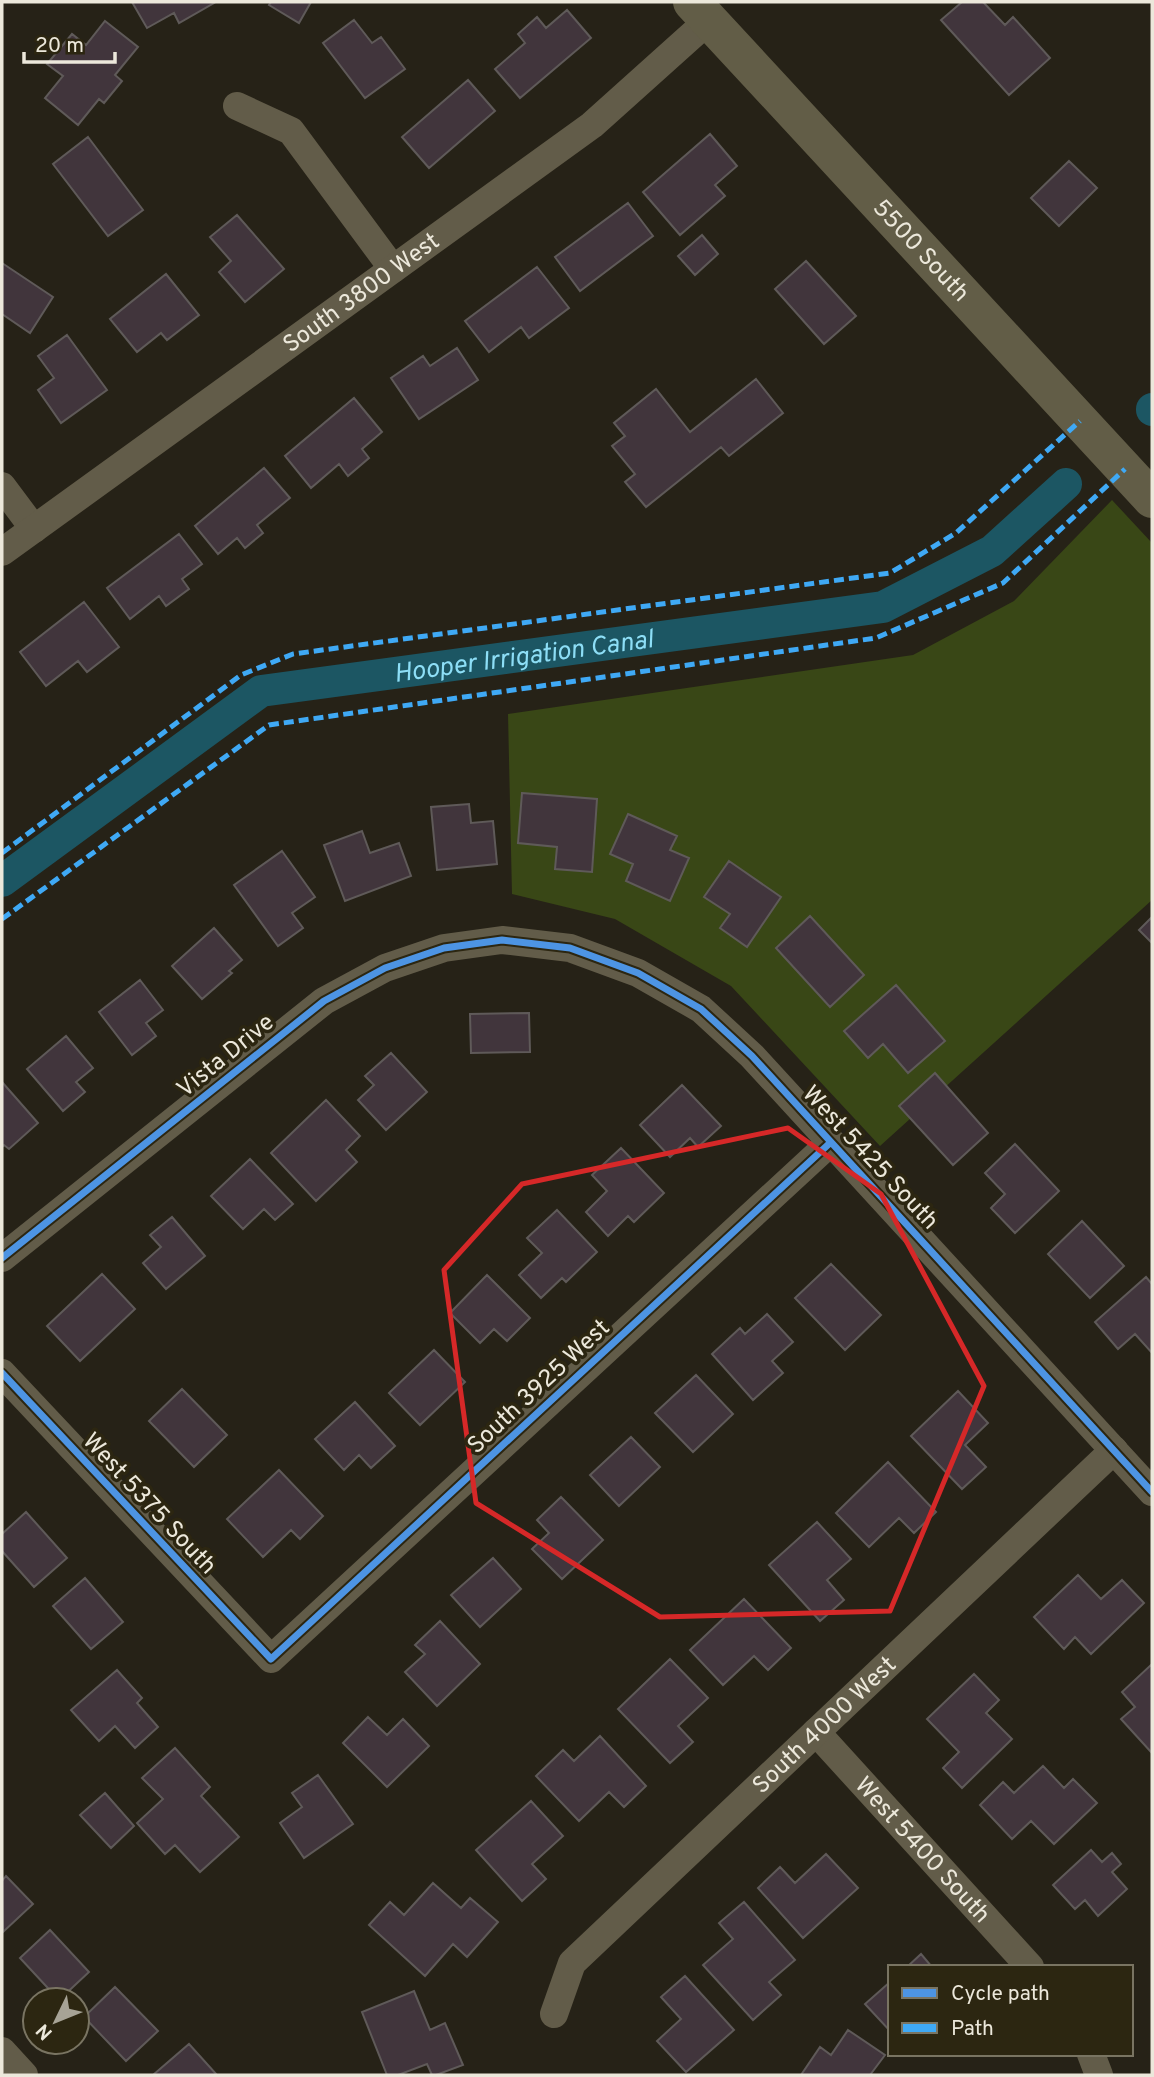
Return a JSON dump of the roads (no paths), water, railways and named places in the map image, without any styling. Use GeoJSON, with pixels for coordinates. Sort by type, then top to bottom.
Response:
{"type":"FeatureCollection","features":[{"type":"Feature","properties":{"kind":"main road","name":"5500 South"},"geometry":{"type":"LineString","coordinates":[[700,11],[1152,499]]}},
{"type":"Feature","properties":{"kind":"street","name":"South 3800 West"},"geometry":{"type":"LineString","coordinates":[[2,552],[592,125],[700,11]]}},
{"type":"Feature","properties":{"kind":"street"},"geometry":{"type":"LineString","coordinates":[[237,106],[291,131],[393,269]]}},
{"type":"Feature","properties":{"kind":"street"},"geometry":{"type":"LineString","coordinates":[[2,486],[34,529]]}},
{"type":"Feature","properties":{"kind":"street","name":"West 5425 South"},"geometry":{"type":"LineString","coordinates":[[502,940],[570,948],[638,973],[701,1009],[752,1056],[1152,1492]]}},
{"type":"Feature","properties":{"kind":"street","name":"Vista Drive"},"geometry":{"type":"LineString","coordinates":[[2,1258],[324,1001],[385,968],[444,948],[502,940]]}},
{"type":"Feature","properties":{"kind":"street","name":"South 3925 West"},"geometry":{"type":"LineString","coordinates":[[271,1659],[831,1142]]}},
{"type":"Feature","properties":{"kind":"street","name":"West 5375 South"},"geometry":{"type":"LineString","coordinates":[[2,1373],[271,1659]]}},
{"type":"Feature","properties":{"kind":"street","name":"South 4000 West"},"geometry":{"type":"LineString","coordinates":[[554,2014],[572,1963],[1114,1450]]}},
{"type":"Feature","properties":{"kind":"street","name":"West 5400 South"},"geometry":{"type":"LineString","coordinates":[[816,1732],[1028,1965]]}},
{"type":"Feature","properties":{"kind":"street"},"geometry":{"type":"LineString","coordinates":[[2,2051],[24,2075]]}},
{"type":"Feature","properties":{"kind":"street"},"geometry":{"type":"LineString","coordinates":[[1092,2056],[1100,2075]]}},
{"type":"Feature","properties":{"kind":"waterway","name":"Hooper Irrigation Canal"},"geometry":{"type":"LineString","coordinates":[[2,881],[261,691],[883,607],[992,551],[1066,484]]}}]}
